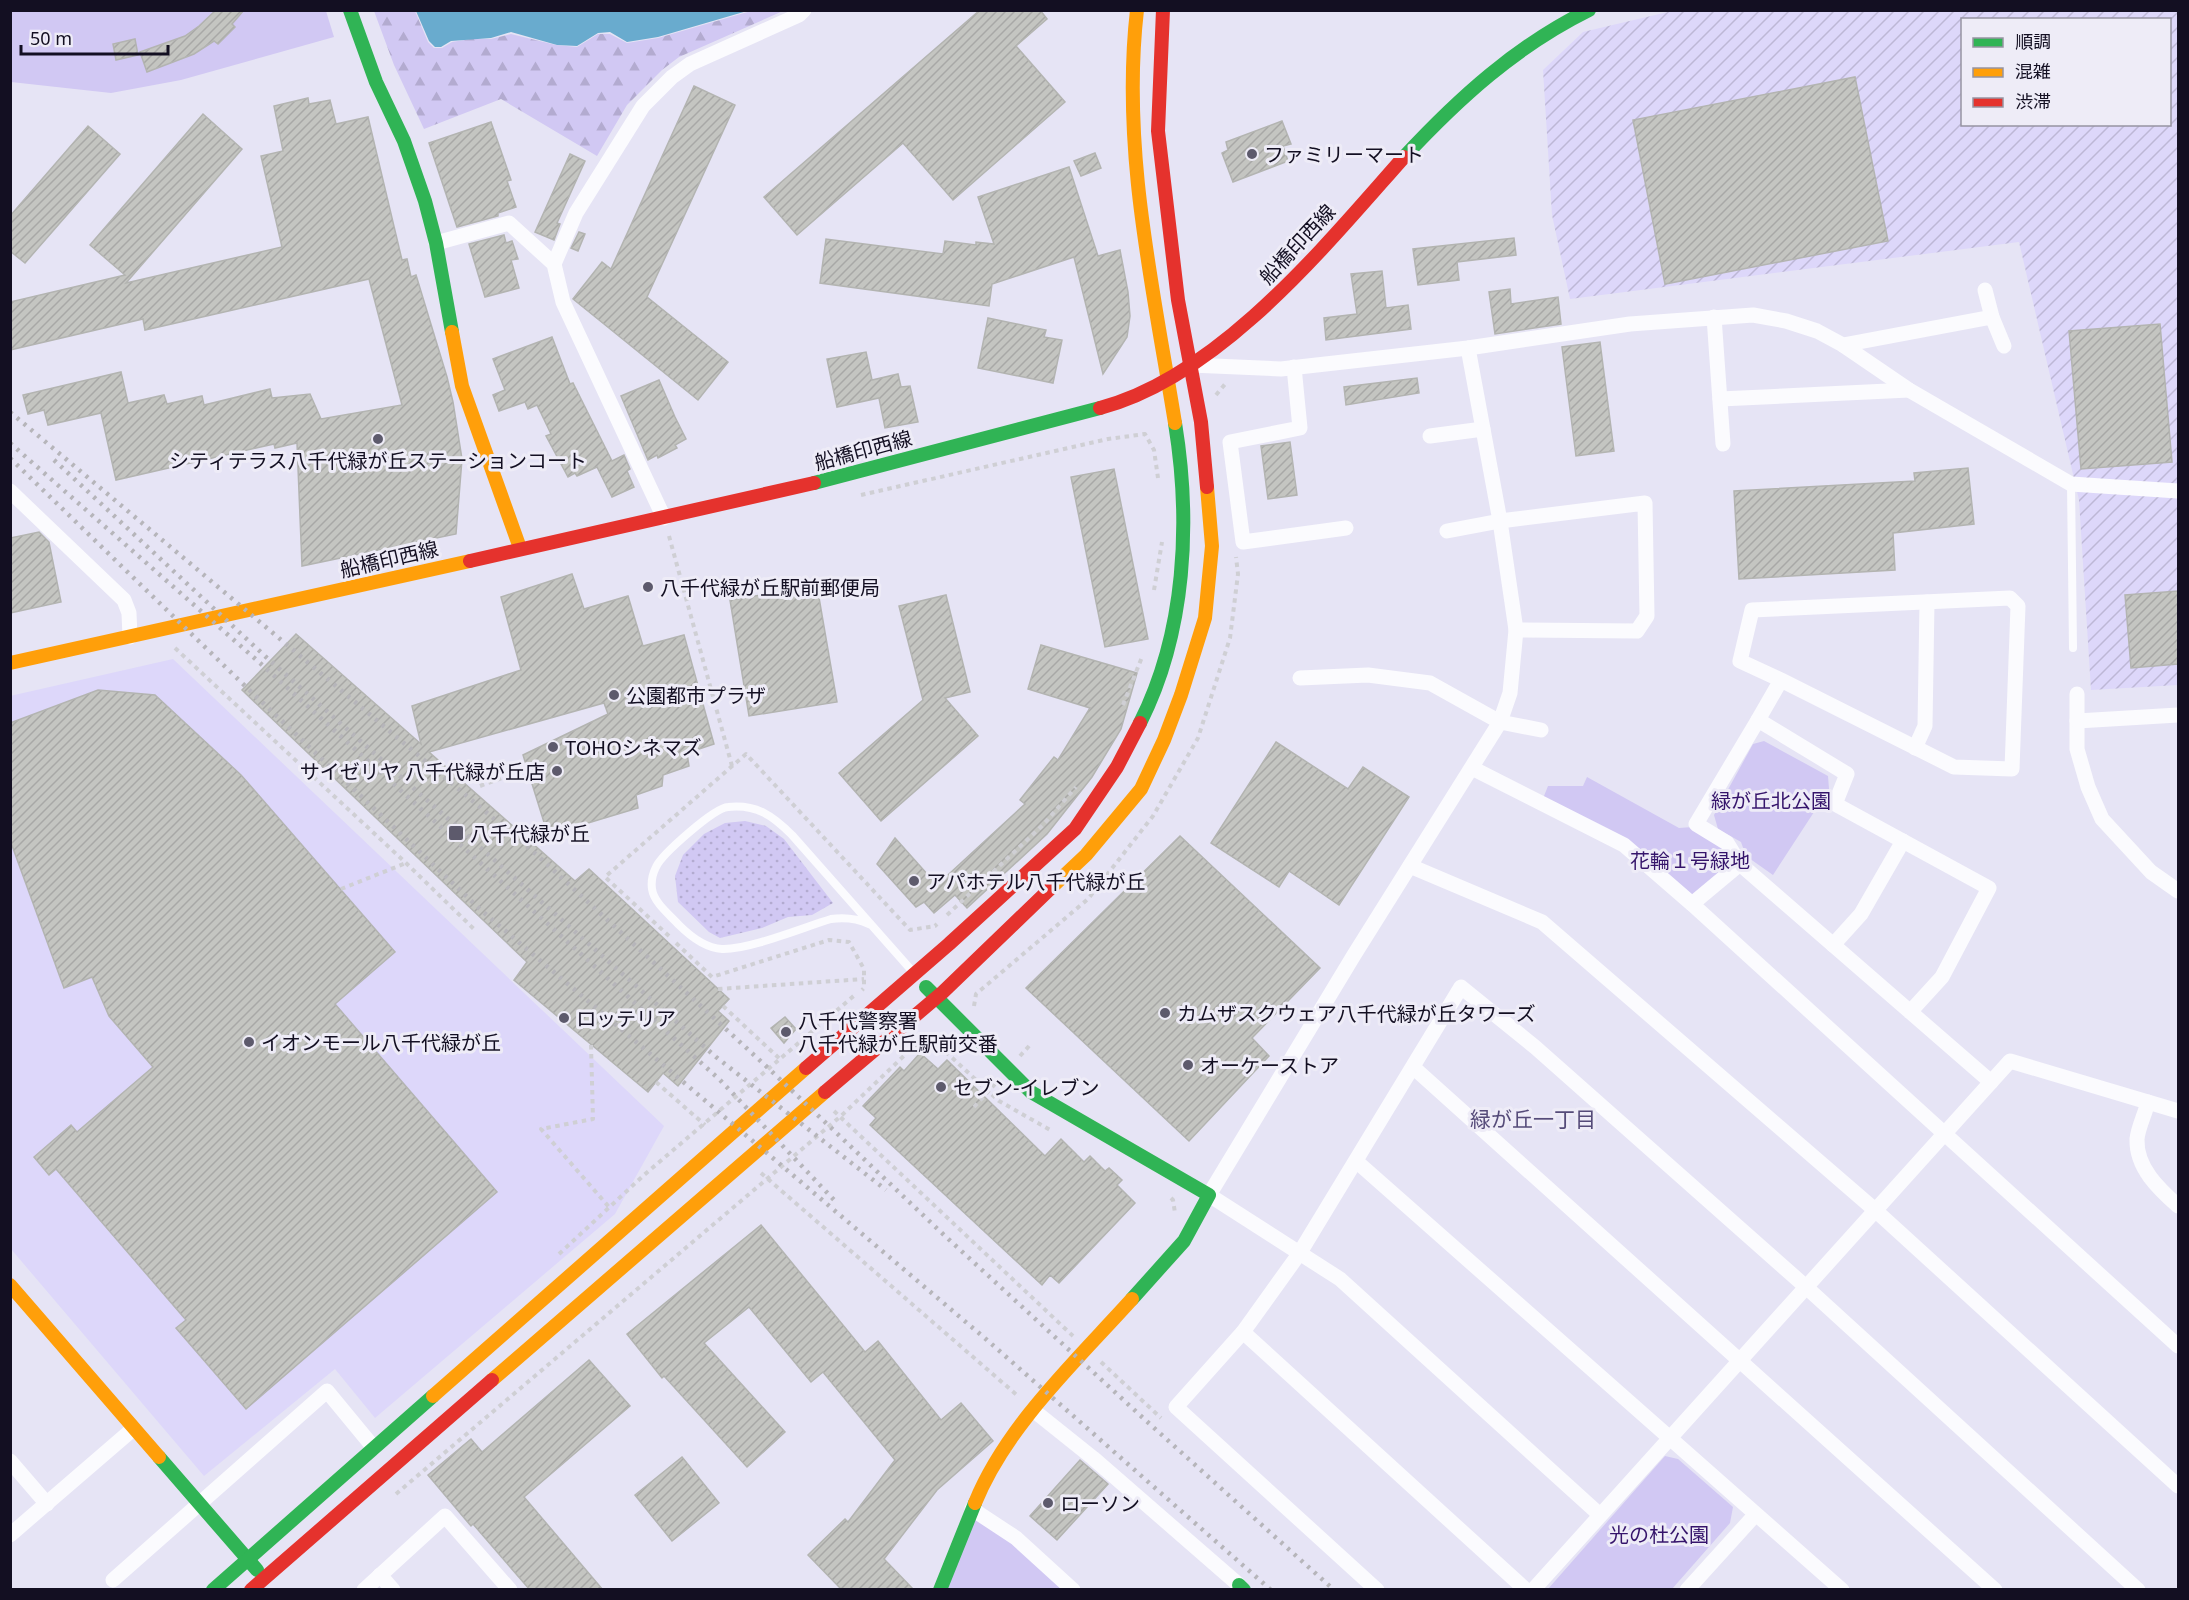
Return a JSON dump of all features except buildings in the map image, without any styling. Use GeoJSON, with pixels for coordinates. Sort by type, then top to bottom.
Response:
{"type":"FeatureCollection","features":[{"type":"Feature","properties":{"kind":"street"},"geometry":{"type":"LineString","coordinates":[[350,10],[376,82],[404,141],[426,201],[462,386],[520,548]]}},
{"type":"Feature","properties":{"kind":"street"},"geometry":{"type":"LineString","coordinates":[[554,264],[576,213],[643,106],[672,77],[690,64],[804,10]]}},
{"type":"Feature","properties":{"kind":"street"},"geometry":{"type":"LineString","coordinates":[[213,1590],[716,1146],[915,975],[1075,829],[1117,767],[1146,710],[1161,673],[1173,619],[1184,549],[1179,448],[1141,212],[1133,133],[1133,45],[1137,10]]}},
{"type":"Feature","properties":{"kind":"street"},"geometry":{"type":"LineString","coordinates":[[251,1590],[268,1584],[748,1157],[936,998],[1086,855],[1141,789],[1164,740],[1181,695],[1205,618],[1212,546],[1201,422],[1178,300],[1158,131],[1163,10]]}},
{"type":"Feature","properties":{"kind":"street","name":"船橋印西線"},"geometry":{"type":"LineString","coordinates":[[10,663],[787,490],[1117,404],[1139,396],[1191,365],[1226,340],[1270,302],[1470,89],[1500,63],[1538,36],[1589,10]]}},
{"type":"Feature","properties":{"kind":"street"},"geometry":{"type":"LineString","coordinates":[[436,243],[509,223],[554,264],[563,302],[664,518]]}},
{"type":"Feature","properties":{"kind":"street"},"geometry":{"type":"LineString","coordinates":[[1985,290],[1992,317],[2004,345]]}},
{"type":"Feature","properties":{"kind":"street"},"geometry":{"type":"LineString","coordinates":[[1191,365],[1281,369],[1468,348],[1630,324],[1753,315],[1786,321],[1817,331],[1843,345],[1909,390],[2071,484],[2178,491]]}},
{"type":"Feature","properties":{"kind":"street"},"geometry":{"type":"LineString","coordinates":[[1714,317],[1723,444]]}},
{"type":"Feature","properties":{"kind":"street"},"geometry":{"type":"LineString","coordinates":[[1843,345],[1992,317]]}},
{"type":"Feature","properties":{"kind":"street"},"geometry":{"type":"LineString","coordinates":[[940,1590],[985,1478],[1033,1410],[1184,1241],[1209,1195],[1500,722],[1510,693],[1516,630],[1500,521],[1468,348]]}},
{"type":"Feature","properties":{"kind":"street"},"geometry":{"type":"LineString","coordinates":[[1294,367],[1300,428],[1230,442],[1243,542],[1346,528]]}},
{"type":"Feature","properties":{"kind":"street"},"geometry":{"type":"LineString","coordinates":[[1720,399],[1909,390]]}},
{"type":"Feature","properties":{"kind":"street"},"geometry":{"type":"LineString","coordinates":[[1430,436],[1484,429]]}},
{"type":"Feature","properties":{"kind":"street"},"geometry":{"type":"LineString","coordinates":[[10,491],[124,600],[129,613],[130,636]]}},
{"type":"Feature","properties":{"kind":"street"},"geometry":{"type":"LineString","coordinates":[[1447,531],[1500,521],[1645,503],[1647,616],[1637,631],[1516,630]]}},
{"type":"Feature","properties":{"kind":"street"},"geometry":{"type":"LineString","coordinates":[[2010,598],[2018,606],[2013,769],[1954,767],[1781,680],[1740,661],[1752,610],[2010,598]]}},
{"type":"Feature","properties":{"kind":"street"},"geometry":{"type":"LineString","coordinates":[[1915,748],[1925,726],[1928,602]]}},
{"type":"Feature","properties":{"kind":"street"},"geometry":{"type":"LineString","coordinates":[[1300,678],[1368,675],[1430,683],[1500,722],[1541,730]]}},
{"type":"Feature","properties":{"kind":"street"},"geometry":{"type":"LineString","coordinates":[[1781,680],[1696,824],[1727,843],[1740,864],[1991,1082]]}},
{"type":"Feature","properties":{"kind":"street"},"geometry":{"type":"LineString","coordinates":[[2077,694],[2077,748],[2088,787],[2102,819],[2151,872],[2178,891]]}},
{"type":"Feature","properties":{"kind":"street"},"geometry":{"type":"LineString","coordinates":[[2077,721],[2178,715]]}},
{"type":"Feature","properties":{"kind":"street"},"geometry":{"type":"LineString","coordinates":[[1758,720],[1847,774],[1835,804],[1989,888],[1942,977],[1910,1012]]}},
{"type":"Feature","properties":{"kind":"street"},"geometry":{"type":"LineString","coordinates":[[1472,768],[1624,845],[1692,904],[2178,1346]]}},
{"type":"Feature","properties":{"kind":"street"},"geometry":{"type":"LineString","coordinates":[[1833,945],[1861,914],[1903,841]]}},
{"type":"Feature","properties":{"kind":"street"},"geometry":{"type":"LineString","coordinates":[[1692,904],[1740,864]]}},
{"type":"Feature","properties":{"kind":"street"},"geometry":{"type":"LineString","coordinates":[[1410,866],[1542,922],[1875,1210],[2178,1486]]}},
{"type":"Feature","properties":{"kind":"street"},"geometry":{"type":"LineString","coordinates":[[915,975],[1031,1092],[1209,1195],[1340,1279],[1600,1515]]}},
{"type":"Feature","properties":{"kind":"street"},"geometry":{"type":"LineString","coordinates":[[1377,1590],[1176,1407],[1242,1332],[1299,1254],[1461,987],[1534,1047],[1806,1287],[2138,1590]]}},
{"type":"Feature","properties":{"kind":"street"},"geometry":{"type":"LineString","coordinates":[[1533,1590],[2010,1061],[2178,1111]]}},
{"type":"Feature","properties":{"kind":"street"},"geometry":{"type":"LineString","coordinates":[[1413,1067],[1995,1590]]}},
{"type":"Feature","properties":{"kind":"street"},"geometry":{"type":"LineString","coordinates":[[2148,1102],[2137,1138],[2140,1159],[2156,1186],[2178,1206]]}},
{"type":"Feature","properties":{"kind":"street"},"geometry":{"type":"LineString","coordinates":[[1356,1161],[1842,1590]]}},
{"type":"Feature","properties":{"kind":"street"},"geometry":{"type":"LineString","coordinates":[[10,1286],[268,1584]]}},
{"type":"Feature","properties":{"kind":"street"},"geometry":{"type":"LineString","coordinates":[[1242,1332],[1526,1590]]}},
{"type":"Feature","properties":{"kind":"street"},"geometry":{"type":"LineString","coordinates":[[113,1580],[327,1391],[374,1448]]}},
{"type":"Feature","properties":{"kind":"street"},"geometry":{"type":"LineString","coordinates":[[1033,1410],[1093,1458],[1242,1587]]}},
{"type":"Feature","properties":{"kind":"street"},"geometry":{"type":"LineString","coordinates":[[10,1535],[133,1429]]}},
{"type":"Feature","properties":{"kind":"street"},"geometry":{"type":"LineString","coordinates":[[10,1461],[47,1504]]}},
{"type":"Feature","properties":{"kind":"street"},"geometry":{"type":"LineString","coordinates":[[972,1509],[1016,1538],[1073,1590]]}},
{"type":"Feature","properties":{"kind":"street"},"geometry":{"type":"LineString","coordinates":[[1689,1589],[1755,1515]]}},
{"type":"Feature","properties":{"kind":"street"},"geometry":{"type":"LineString","coordinates":[[364,1590],[445,1516],[510,1590]]}},
{"type":"Feature","properties":{"kind":"street"},"geometry":{"type":"LineString","coordinates":[[380,1575],[393,1590]]}},
{"type":"Feature","properties":{"kind":"lane"},"geometry":{"type":"LineString","coordinates":[[2071,484],[2073,648]]}},
{"type":"Feature","properties":{"kind":"lane"},"geometry":{"type":"LineString","coordinates":[[869,924],[859,919],[843,917],[831,919],[741,947],[721,949],[704,944],[690,936],[675,921],[652,891],[652,878],[656,866],[664,856],[710,815],[726,807],[746,807],[762,811],[776,819],[915,975]]}},
{"type":"Feature","properties":{"kind":"path"},"geometry":{"type":"LineString","coordinates":[[854,497],[1108,439],[1145,434],[1155,450],[1158,483]]}},
{"type":"Feature","properties":{"kind":"path"},"geometry":{"type":"LineString","coordinates":[[664,518],[732,767]]}},
{"type":"Feature","properties":{"kind":"path"},"geometry":{"type":"LineString","coordinates":[[670,538],[681,536]]}},
{"type":"Feature","properties":{"kind":"path"},"geometry":{"type":"LineString","coordinates":[[1154,592],[1162,538]]}},
{"type":"Feature","properties":{"kind":"path"},"geometry":{"type":"LineString","coordinates":[[156,631],[476,931]]}},
{"type":"Feature","properties":{"kind":"path"},"geometry":{"type":"LineString","coordinates":[[1122,708],[1146,646]]}},
{"type":"Feature","properties":{"kind":"path"},"geometry":{"type":"LineString","coordinates":[[557,1256],[609,1208],[864,987],[864,969],[849,942],[829,940],[712,977],[665,936],[604,877],[746,754],[910,930],[934,927],[1043,825],[1077,786]]}},
{"type":"Feature","properties":{"kind":"path"},"geometry":{"type":"LineString","coordinates":[[480,786],[510,775]]}},
{"type":"Feature","properties":{"kind":"path"},"geometry":{"type":"LineString","coordinates":[[341,889],[406,863]]}},
{"type":"Feature","properties":{"kind":"path"},"geometry":{"type":"LineString","coordinates":[[718,989],[864,979]]}},
{"type":"Feature","properties":{"kind":"path"},"geometry":{"type":"LineString","coordinates":[[387,1501],[841,1116],[909,1051],[935,1042],[999,1101],[1061,1136]]}},
{"type":"Feature","properties":{"kind":"path"},"geometry":{"type":"LineString","coordinates":[[591,1045],[593,1119],[541,1129],[609,1208]]}},
{"type":"Feature","properties":{"kind":"path"},"geometry":{"type":"LineString","coordinates":[[656,1082],[710,1129]]}},
{"type":"Feature","properties":{"kind":"path"},"geometry":{"type":"LineString","coordinates":[[884,1158],[1167,1423]]}},
{"type":"Feature","properties":{"kind":"path"},"geometry":{"type":"LineString","coordinates":[[756,1168],[1033,1410]]}},
{"type":"Feature","properties":{"kind":"path"},"geometry":{"type":"LineString","coordinates":[[1163,1194],[1173,1200],[1176,1221]]}},
{"type":"Feature","properties":{"kind":"shaded area"},"geometry":{"type":"Polygon","coordinates":[[[1672,11],[2178,11],[2178,685],[2091,690],[2079,500],[2019,242],[1570,299],[1552,215],[1543,70],[1583,32],[1672,11]]]}},
{"type":"Feature","properties":{"kind":"shaded area","name":"イオンモール八千代緑が丘"},"geometry":{"type":"Polygon","coordinates":[[[173,659],[664,1126],[615,1214],[375,1418],[335,1369],[204,1476],[11,1249],[10,696],[173,659]]]}},
{"type":"Feature","properties":{"kind":"green space"},"geometry":{"type":"Polygon","coordinates":[[[11,11],[326,11],[334,37],[181,80],[111,93],[11,82],[11,11]]]}},
{"type":"Feature","properties":{"kind":"green space"},"geometry":{"type":"Polygon","coordinates":[[[374,11],[415,11],[428,42],[434,48],[442,48],[452,42],[491,39],[511,34],[556,45],[577,47],[598,34],[610,34],[627,43],[658,38],[751,11],[783,11],[679,57],[662,70],[627,105],[597,156],[501,99],[424,129],[394,65],[374,11]]]}},
{"type":"Feature","properties":{"kind":"green space","name":"緑が丘北公園"},"geometry":{"type":"Polygon","coordinates":[[[1764,741],[1828,776],[1829,789],[1773,875],[1746,856],[1741,842],[1718,829],[1714,815],[1753,744],[1764,741]]]}},
{"type":"Feature","properties":{"kind":"green space","name":"花輪１号緑地"},"geometry":{"type":"Polygon","coordinates":[[[1587,777],[1679,828],[1693,827],[1726,846],[1736,864],[1692,901],[1624,842],[1542,801],[1548,786],[1583,786],[1587,777]]]}},
{"type":"Feature","properties":{"kind":"green space"},"geometry":{"type":"Polygon","coordinates":[[[745,821],[766,826],[784,839],[833,903],[812,915],[788,917],[762,928],[720,938],[709,932],[678,902],[675,876],[683,855],[704,834],[725,823],[745,821]]]}},
{"type":"Feature","properties":{"kind":"green space","name":"光の杜公園"},"geometry":{"type":"Polygon","coordinates":[[[1665,1456],[1678,1459],[1733,1507],[1730,1523],[1672,1589],[1548,1589],[1665,1456]]]}},
{"type":"Feature","properties":{"kind":"green space"},"geometry":{"type":"Polygon","coordinates":[[[972,1509],[1065,1590],[940,1590],[972,1509]]]}},
{"type":"Feature","properties":{"kind":"water"},"geometry":{"type":"Polygon","coordinates":[[[416,11],[747,11],[658,37],[627,42],[610,32],[598,33],[577,46],[557,45],[511,32],[491,38],[451,41],[441,47],[435,47],[429,41],[416,11]]]}},
{"type":"Feature","properties":{"kind":"railway"},"geometry":{"type":"LineString","coordinates":[[10,412],[537,855],[767,1067],[944,1235],[1334,1590]]}},
{"type":"Feature","properties":{"kind":"railway"},"geometry":{"type":"LineString","coordinates":[[10,443],[260,663],[720,1080],[836,1202]]}},
{"type":"Feature","properties":{"kind":"railway"},"geometry":{"type":"LineString","coordinates":[[10,458],[482,911],[987,1340],[1271,1590]]}},
{"type":"Feature","properties":{"kind":"railway"},"geometry":{"type":"LineString","coordinates":[[54,460],[266,657],[716,1057],[886,1190]]}},
{"type":"Feature","properties":{"kind":"traffic: fast"},"geometry":{"type":"LineString","coordinates":[[350,10],[376,82],[404,141],[425,201],[436,243],[452,332]]}},
{"type":"Feature","properties":{"kind":"traffic: fast"},"geometry":{"type":"LineString","coordinates":[[1404,157],[1446,114],[1490,75],[1537,40],[1589,10]]}},
{"type":"Feature","properties":{"kind":"traffic: fast"},"geometry":{"type":"LineString","coordinates":[[814,483],[1100,408]]}},
{"type":"Feature","properties":{"kind":"traffic: fast"},"geometry":{"type":"LineString","coordinates":[[1140,723],[1167,652],[1176,614],[1181,576],[1183,498],[1175,423]]}},
{"type":"Feature","properties":{"kind":"traffic: fast"},"geometry":{"type":"LineString","coordinates":[[926,987],[1031,1092],[1209,1195],[1184,1241],[1132,1299]]}},
{"type":"Feature","properties":{"kind":"traffic: fast"},"geometry":{"type":"LineString","coordinates":[[213,1590],[433,1396]]}},
{"type":"Feature","properties":{"kind":"traffic: fast"},"geometry":{"type":"LineString","coordinates":[[159,1457],[257,1570]]}},
{"type":"Feature","properties":{"kind":"traffic: fast"},"geometry":{"type":"LineString","coordinates":[[940,1590],[975,1503]]}},
{"type":"Feature","properties":{"kind":"traffic: fast"},"geometry":{"type":"LineString","coordinates":[[1239,1585],[1244,1590]]}},
{"type":"Feature","properties":{"kind":"traffic: slow"},"geometry":{"type":"LineString","coordinates":[[1137,10],[1133,62],[1136,165],[1149,269],[1175,423]]}},
{"type":"Feature","properties":{"kind":"traffic: slow"},"geometry":{"type":"LineString","coordinates":[[452,332],[462,386],[520,548]]}},
{"type":"Feature","properties":{"kind":"traffic: slow"},"geometry":{"type":"LineString","coordinates":[[1052,887],[1086,855],[1141,789],[1164,740],[1205,618],[1212,546],[1207,487]]}},
{"type":"Feature","properties":{"kind":"traffic: slow"},"geometry":{"type":"LineString","coordinates":[[10,663],[470,561]]}},
{"type":"Feature","properties":{"kind":"traffic: slow"},"geometry":{"type":"LineString","coordinates":[[433,1396],[806,1068]]}},
{"type":"Feature","properties":{"kind":"traffic: slow"},"geometry":{"type":"LineString","coordinates":[[492,1380],[825,1092]]}},
{"type":"Feature","properties":{"kind":"traffic: slow"},"geometry":{"type":"LineString","coordinates":[[10,1285],[159,1457]]}},
{"type":"Feature","properties":{"kind":"traffic: slow"},"geometry":{"type":"LineString","coordinates":[[975,1503],[1005,1447],[1044,1395],[1132,1299]]}},
{"type":"Feature","properties":{"kind":"traffic: jam"},"geometry":{"type":"LineString","coordinates":[[1163,10],[1158,131],[1178,300],[1201,422],[1207,487]]}},
{"type":"Feature","properties":{"kind":"traffic: jam"},"geometry":{"type":"LineString","coordinates":[[1100,408],[1144,392],[1187,368],[1228,338],[1304,267],[1404,157]]}},
{"type":"Feature","properties":{"kind":"traffic: jam"},"geometry":{"type":"LineString","coordinates":[[470,561],[814,483]]}},
{"type":"Feature","properties":{"kind":"traffic: jam"},"geometry":{"type":"LineString","coordinates":[[806,1068],[949,944],[1075,829],[1117,767],[1140,723]]}},
{"type":"Feature","properties":{"kind":"traffic: jam"},"geometry":{"type":"LineString","coordinates":[[825,1092],[943,992],[1052,887]]}},
{"type":"Feature","properties":{"kind":"traffic: jam"},"geometry":{"type":"LineString","coordinates":[[251,1590],[492,1380]]}},
{"type":"Feature","properties":{"kind":"place","name":"ファミリーマート"},"geometry":{"type":"Point","coordinates":[1252,154]}},
{"type":"Feature","properties":{"kind":"place","name":"シティテラス八千代緑が丘ステーションコート"},"geometry":{"type":"Point","coordinates":[378,439]}},
{"type":"Feature","properties":{"kind":"place","name":"八千代緑が丘駅前郵便局"},"geometry":{"type":"Point","coordinates":[648,587]}},
{"type":"Feature","properties":{"kind":"place","name":"公園都市プラザ"},"geometry":{"type":"Point","coordinates":[614,695]}},
{"type":"Feature","properties":{"kind":"place","name":"TOHOシネマズ"},"geometry":{"type":"Point","coordinates":[553,747]}},
{"type":"Feature","properties":{"kind":"place","name":"サイゼリヤ 八千代緑が丘店"},"geometry":{"type":"Point","coordinates":[557,771]}},
{"type":"Feature","properties":{"kind":"place","name":"八千代緑が丘"},"geometry":{"type":"Point","coordinates":[456,833]}},
{"type":"Feature","properties":{"kind":"place","name":"アパホテル八千代緑が丘"},"geometry":{"type":"Point","coordinates":[914,881]}},
{"type":"Feature","properties":{"kind":"place","name":"カムザスクウェア八千代緑が丘タワーズ"},"geometry":{"type":"Point","coordinates":[1165,1013]}},
{"type":"Feature","properties":{"kind":"place","name":"ロッテリア"},"geometry":{"type":"Point","coordinates":[564,1018]}},
{"type":"Feature","properties":{"kind":"place","name":"八千代警察署 八千代緑が丘駅前交番"},"geometry":{"type":"Point","coordinates":[786,1032]}},
{"type":"Feature","properties":{"kind":"place","name":"イオンモール八千代緑が丘"},"geometry":{"type":"Point","coordinates":[249,1042]}},
{"type":"Feature","properties":{"kind":"place","name":"オーケーストア"},"geometry":{"type":"Point","coordinates":[1188,1065]}},
{"type":"Feature","properties":{"kind":"place","name":"セブン-イレブン"},"geometry":{"type":"Point","coordinates":[941,1087]}},
{"type":"Feature","properties":{"kind":"place","name":"ローソン"},"geometry":{"type":"Point","coordinates":[1048,1503]}},
{"type":"Feature","properties":{"kind":"district","name":"緑が丘一丁目"},"geometry":{"type":"Point","coordinates":[1533,1119]}}]}
